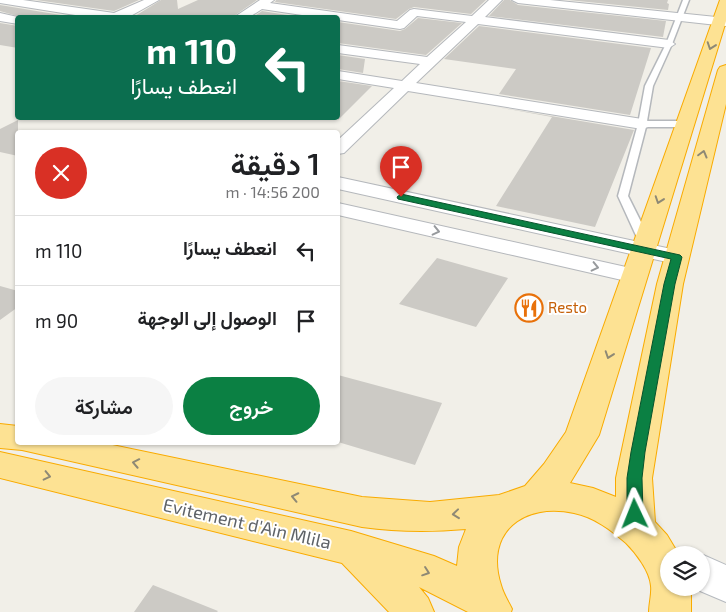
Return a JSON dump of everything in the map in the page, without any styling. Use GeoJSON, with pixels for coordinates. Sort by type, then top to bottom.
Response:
{"type":"FeatureCollection","features":[{"type":"Feature","properties":{"kind":"highway"},"geometry":{"type":"LineString","coordinates":[[492,609],[477,574],[477,548],[487,526],[521,503],[557,474],[582,435],[684,124],[724,14]]}},
{"type":"Feature","properties":{"kind":"highway"},"geometry":{"type":"LineString","coordinates":[[657,553],[634,478],[676,257],[726,70]]}},
{"type":"Feature","properties":{"kind":"highway"},"geometry":{"type":"LineString","coordinates":[[0,436],[15,438]]}},
{"type":"Feature","properties":{"kind":"highway"},"geometry":{"type":"LineString","coordinates":[[48,445],[362,512],[396,516],[430,517],[557,496],[577,499],[598,505],[618,515],[657,553]]}},
{"type":"Feature","properties":{"kind":"highway","name":"Evitement d'Ain Mlila"},"geometry":{"type":"LineString","coordinates":[[0,465],[351,548],[434,574],[492,609]]}},
{"type":"Feature","properties":{"kind":"highway"},"geometry":{"type":"LineString","coordinates":[[351,548],[379,572],[405,600],[413,612]]}},
{"type":"Feature","properties":{"kind":"highway"},"geometry":{"type":"LineString","coordinates":[[670,612],[671,596]]}},
{"type":"Feature","properties":{"kind":"main road"},"geometry":{"type":"LineString","coordinates":[[710,576],[726,584]]}},
{"type":"Feature","properties":{"kind":"street"},"geometry":{"type":"LineString","coordinates":[[0,0],[102,15]]}},
{"type":"Feature","properties":{"kind":"street"},"geometry":{"type":"LineString","coordinates":[[120,15],[153,0]]}},
{"type":"Feature","properties":{"kind":"street"},"geometry":{"type":"LineString","coordinates":[[340,147],[496,0]]}},
{"type":"Feature","properties":{"kind":"street"},"geometry":{"type":"LineString","coordinates":[[518,0],[680,17],[724,14]]}},
{"type":"Feature","properties":{"kind":"street"},"geometry":{"type":"LineString","coordinates":[[0,10],[19,3]]}},
{"type":"Feature","properties":{"kind":"street"},"geometry":{"type":"LineString","coordinates":[[244,15],[263,3],[400,24],[414,12],[669,44]]}},
{"type":"Feature","properties":{"kind":"street"},"geometry":{"type":"LineString","coordinates":[[0,18],[15,20]]}},
{"type":"Feature","properties":{"kind":"street"},"geometry":{"type":"LineString","coordinates":[[340,49],[432,62]]}},
{"type":"Feature","properties":{"kind":"street"},"geometry":{"type":"LineString","coordinates":[[340,75],[642,124]]}},
{"type":"Feature","properties":{"kind":"street"},"geometry":{"type":"LineString","coordinates":[[340,187],[644,246],[676,257]]}},
{"type":"Feature","properties":{"kind":"street"},"geometry":{"type":"LineString","coordinates":[[340,209],[635,276]]}},
{"type":"Feature","properties":{"kind":"lane"},"geometry":{"type":"LineString","coordinates":[[644,246],[623,196],[642,124],[648,86],[669,44],[686,0]]}},
{"type":"Feature","properties":{"kind":"lane"},"geometry":{"type":"LineString","coordinates":[[642,124],[684,124]]}},
{"type":"Feature","properties":{"kind":"building"},"geometry":{"type":"Polygon","coordinates":[[[36,0],[139,0],[114,11],[36,0]]]}},
{"type":"Feature","properties":{"kind":"building"},"geometry":{"type":"Polygon","coordinates":[[[161,0],[177,0],[178,9],[198,0],[257,0],[235,15],[137,15],[161,0]]]}},
{"type":"Feature","properties":{"kind":"building"},"geometry":{"type":"Polygon","coordinates":[[[276,0],[486,0],[471,14],[414,7],[396,19],[275,2],[276,0]]]}},
{"type":"Feature","properties":{"kind":"building"},"geometry":{"type":"Polygon","coordinates":[[[504,0],[510,0],[518,5],[666,21],[663,37],[489,16],[504,0]]]}},
{"type":"Feature","properties":{"kind":"building"},"geometry":{"type":"Polygon","coordinates":[[[568,0],[668,0],[667,3],[669,4],[668,10],[568,0]]]}},
{"type":"Feature","properties":{"kind":"building"},"geometry":{"type":"Polygon","coordinates":[[[0,5],[61,15],[15,15],[0,11],[0,5]]]}},
{"type":"Feature","properties":{"kind":"building"},"geometry":{"type":"Polygon","coordinates":[[[262,11],[287,15],[256,15],[262,11]]]}},
{"type":"Feature","properties":{"kind":"building"},"geometry":{"type":"Polygon","coordinates":[[[418,18],[462,23],[426,55],[340,43],[340,22],[400,31],[418,18]]]}},
{"type":"Feature","properties":{"kind":"building"},"geometry":{"type":"Polygon","coordinates":[[[0,23],[15,26],[15,48],[0,45],[0,23]]]}},
{"type":"Feature","properties":{"kind":"building"},"geometry":{"type":"Polygon","coordinates":[[[479,26],[651,48],[630,115],[499,94],[516,69],[444,59],[479,26]]]}},
{"type":"Feature","properties":{"kind":"building"},"geometry":{"type":"Polygon","coordinates":[[[340,55],[365,59],[363,73],[340,69],[340,55]]]}},
{"type":"Feature","properties":{"kind":"building"},"geometry":{"type":"Polygon","coordinates":[[[340,81],[372,86],[340,118],[340,81]]]}},
{"type":"Feature","properties":{"kind":"building"},"geometry":{"type":"Polygon","coordinates":[[[491,106],[634,130],[595,227],[496,206],[552,117],[491,106]]]}},
{"type":"Feature","properties":{"kind":"building"},"geometry":{"type":"Polygon","coordinates":[[[18,120],[18,130],[15,130],[15,155],[0,152],[0,129],[18,120]]]}},
{"type":"Feature","properties":{"kind":"building"},"geometry":{"type":"Polygon","coordinates":[[[437,258],[508,278],[476,327],[399,304],[437,258]]]}},
{"type":"Feature","properties":{"kind":"building"},"geometry":{"type":"Polygon","coordinates":[[[0,286],[15,290],[15,309],[0,320],[0,286]]]}},
{"type":"Feature","properties":{"kind":"building"},"geometry":{"type":"Polygon","coordinates":[[[340,376],[442,403],[415,465],[340,443],[340,376]]]}},
{"type":"Feature","properties":{"kind":"building"},"geometry":{"type":"Polygon","coordinates":[[[153,585],[218,611],[134,612],[153,585]]]}},
{"type":"Feature","properties":{"kind":"place","name":"Resto"},"geometry":{"type":"Point","coordinates":[529,308]}},
{"type":"Feature","properties":{"kind":"route"},"geometry":{"type":"LineString","coordinates":[[401,197],[676,257],[638,452],[634,478],[635,514]]}}]}
